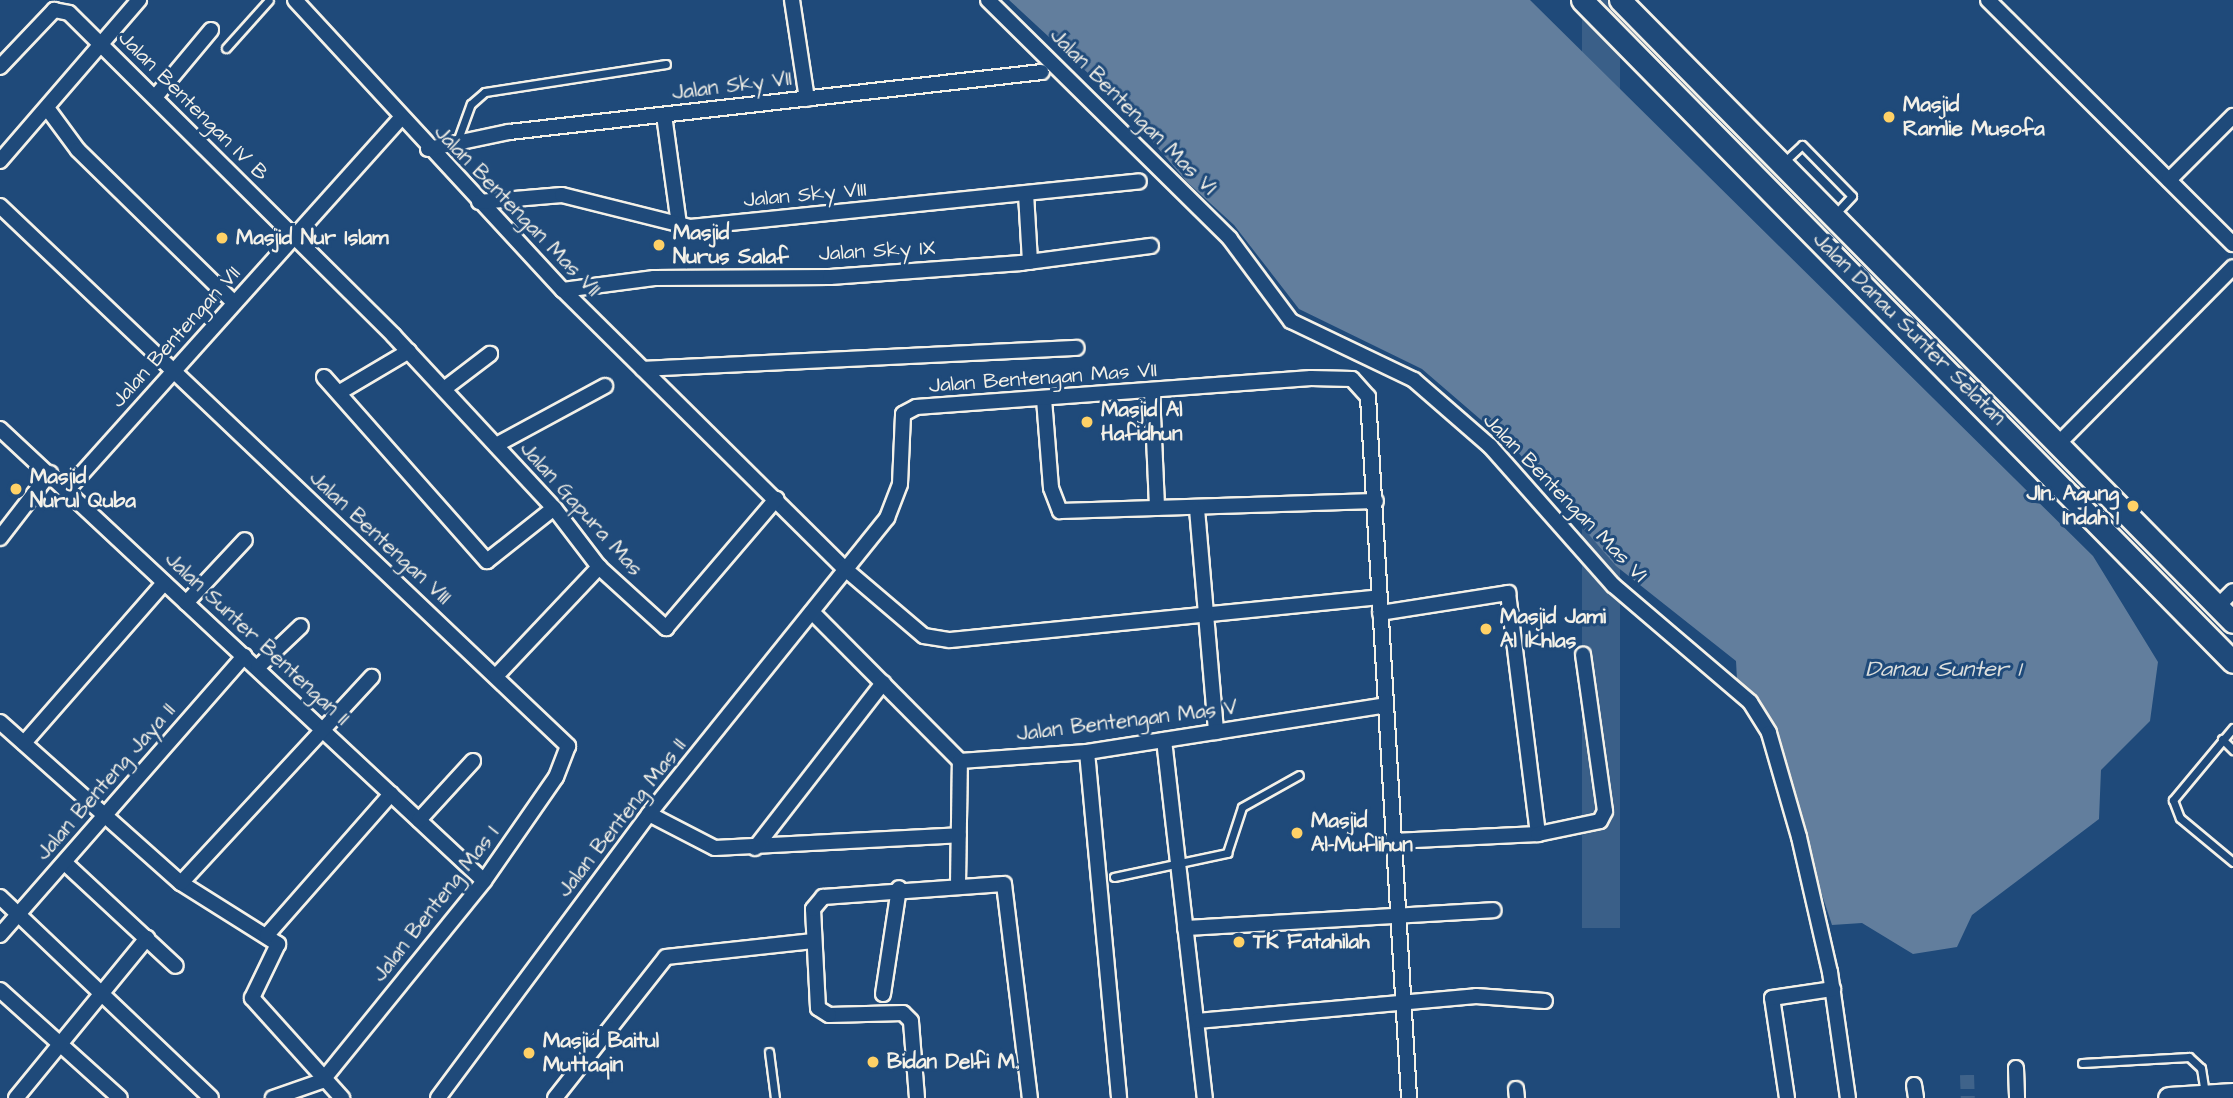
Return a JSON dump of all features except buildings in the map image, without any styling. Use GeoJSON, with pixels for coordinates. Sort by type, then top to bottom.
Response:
{"type":"FeatureCollection","features":[{"type":"Feature","properties":{"kind":"street"},"geometry":{"type":"LineString","coordinates":[[0,161],[139,0]]}},
{"type":"Feature","properties":{"kind":"street","name":"Jalan Bentengan Mas VII"},"geometry":{"type":"LineString","coordinates":[[295,0],[400,120],[563,290],[844,568],[934,640],[1209,616],[1378,597]]}},
{"type":"Feature","properties":{"kind":"street"},"geometry":{"type":"LineString","coordinates":[[792,0],[807,99]]}},
{"type":"Feature","properties":{"kind":"street","name":"Jalan Bentengan Mas VI"},"geometry":{"type":"LineString","coordinates":[[988,0],[1230,239],[1291,321],[1414,380],[1490,446],[1613,585],[1750,702],[1780,766],[1830,972],[1848,1098]]}},
{"type":"Feature","properties":{"kind":"street","name":"Jalan Danau Sunter Selatan"},"geometry":{"type":"LineString","coordinates":[[1582,0],[2233,662]]}},
{"type":"Feature","properties":{"kind":"street","name":"Jalan Danau Sunter Selatan"},"geometry":{"type":"LineString","coordinates":[[1620,0],[2057,445],[2225,599],[2233,622]]}},
{"type":"Feature","properties":{"kind":"street"},"geometry":{"type":"LineString","coordinates":[[1988,0],[2233,244]]}},
{"type":"Feature","properties":{"kind":"street","name":"Jalan Bentengan IV B"},"geometry":{"type":"LineString","coordinates":[[0,67],[58,8],[156,96],[296,237]]}},
{"type":"Feature","properties":{"kind":"street"},"geometry":{"type":"LineString","coordinates":[[156,96],[211,30]]}},
{"type":"Feature","properties":{"kind":"street","name":"Jalan Sky VII"},"geometry":{"type":"LineString","coordinates":[[428,149],[458,139],[1042,72]]}},
{"type":"Feature","properties":{"kind":"street"},"geometry":{"type":"LineString","coordinates":[[47,108],[78,150],[233,302]]}},
{"type":"Feature","properties":{"kind":"street"},"geometry":{"type":"LineString","coordinates":[[664,116],[678,224]]}},
{"type":"Feature","properties":{"kind":"street"},"geometry":{"type":"LineString","coordinates":[[2169,180],[2233,116]]}},
{"type":"Feature","properties":{"kind":"street","name":"Jalan Bentengan VII"},"geometry":{"type":"LineString","coordinates":[[68,489],[172,375],[233,302],[296,237],[400,120]]}},
{"type":"Feature","properties":{"kind":"street","name":"Jalan Sky VIII"},"geometry":{"type":"LineString","coordinates":[[479,202],[562,195],[678,224],[1026,194],[1139,181]]}},
{"type":"Feature","properties":{"kind":"street"},"geometry":{"type":"LineString","coordinates":[[1026,194],[1030,262]]}},
{"type":"Feature","properties":{"kind":"street","name":"Jalan Bentengan VIII"},"geometry":{"type":"LineString","coordinates":[[0,206],[172,375],[559,731]]}},
{"type":"Feature","properties":{"kind":"street","name":"Jalan Gapura Mas"},"geometry":{"type":"LineString","coordinates":[[296,237],[409,351],[554,508],[599,567],[670,627],[776,499]]}},
{"type":"Feature","properties":{"kind":"street","name":"Jalan Sky IX"},"geometry":{"type":"LineString","coordinates":[[563,290],[654,278],[830,277],[1030,262],[1151,246]]}},
{"type":"Feature","properties":{"kind":"street"},"geometry":{"type":"LineString","coordinates":[[2057,445],[2233,267]]}},
{"type":"Feature","properties":{"kind":"street"},"geometry":{"type":"LineString","coordinates":[[640,366],[1076,348]]}},
{"type":"Feature","properties":{"kind":"street"},"geometry":{"type":"LineString","coordinates":[[340,392],[409,351]]}},
{"type":"Feature","properties":{"kind":"street"},"geometry":{"type":"LineString","coordinates":[[444,389],[489,354]]}},
{"type":"Feature","properties":{"kind":"street"},"geometry":{"type":"LineString","coordinates":[[324,377],[487,561],[554,508]]}},
{"type":"Feature","properties":{"kind":"street","name":"Jalan Bentengan Mas VII"},"geometry":{"type":"LineString","coordinates":[[844,568],[896,502],[903,414],[916,407],[1152,392],[1311,378],[1361,383],[1368,397],[1376,501]]}},
{"type":"Feature","properties":{"kind":"street"},"geometry":{"type":"LineString","coordinates":[[496,445],[606,386]]}},
{"type":"Feature","properties":{"kind":"street"},"geometry":{"type":"LineString","coordinates":[[1152,392],[1157,508]]}},
{"type":"Feature","properties":{"kind":"street"},"geometry":{"type":"LineString","coordinates":[[1044,399],[1051,488],[1060,511],[1197,509],[1376,501],[1382,706],[1394,841],[1396,919],[1409,1098]]}},
{"type":"Feature","properties":{"kind":"street","name":"Jalan Sunter Bentengan II"},"geometry":{"type":"LineString","coordinates":[[2,435],[68,489],[164,583],[258,667],[484,881]]}},
{"type":"Feature","properties":{"kind":"street"},"geometry":{"type":"LineString","coordinates":[[0,538],[50,473]]}},
{"type":"Feature","properties":{"kind":"street"},"geometry":{"type":"LineString","coordinates":[[1197,509],[1209,616],[1216,732]]}},
{"type":"Feature","properties":{"kind":"street"},"geometry":{"type":"LineString","coordinates":[[186,603],[244,540]]}},
{"type":"Feature","properties":{"kind":"street"},"geometry":{"type":"LineString","coordinates":[[497,675],[599,567]]}},
{"type":"Feature","properties":{"kind":"street","name":"Jalan Benteng Mas II"},"geometry":{"type":"LineString","coordinates":[[438,1098],[649,814],[812,612],[844,568]]}},
{"type":"Feature","properties":{"kind":"street"},"geometry":{"type":"LineString","coordinates":[[24,743],[164,583]]}},
{"type":"Feature","properties":{"kind":"street"},"geometry":{"type":"LineString","coordinates":[[1380,613],[1508,593],[1538,834]]}},
{"type":"Feature","properties":{"kind":"street"},"geometry":{"type":"LineString","coordinates":[[812,612],[960,761],[958,884]]}},
{"type":"Feature","properties":{"kind":"street"},"geometry":{"type":"LineString","coordinates":[[258,667],[301,626]]}},
{"type":"Feature","properties":{"kind":"street"},"geometry":{"type":"LineString","coordinates":[[1394,841],[1538,834],[1604,817],[1583,655]]}},
{"type":"Feature","properties":{"kind":"street","name":"Jalan Benteng Jaya II"},"geometry":{"type":"LineString","coordinates":[[0,935],[109,817],[244,656]]}},
{"type":"Feature","properties":{"kind":"street"},"geometry":{"type":"LineString","coordinates":[[181,883],[372,677]]}},
{"type":"Feature","properties":{"kind":"street"},"geometry":{"type":"LineString","coordinates":[[755,848],[883,683]]}},
{"type":"Feature","properties":{"kind":"street","name":"Jalan Bentengan Mas V"},"geometry":{"type":"LineString","coordinates":[[960,761],[1087,752],[1382,706]]}},
{"type":"Feature","properties":{"kind":"street"},"geometry":{"type":"LineString","coordinates":[[0,722],[181,883],[267,935],[280,948],[252,998],[323,1081],[342,1098]]}},
{"type":"Feature","properties":{"kind":"street","name":"Jalan Benteng Mas I"},"geometry":{"type":"LineString","coordinates":[[273,1098],[323,1081],[484,881],[569,752],[559,731]]}},
{"type":"Feature","properties":{"kind":"street"},"geometry":{"type":"LineString","coordinates":[[1164,740],[1205,1098]]}},
{"type":"Feature","properties":{"kind":"street"},"geometry":{"type":"LineString","coordinates":[[1087,752],[1119,1098]]}},
{"type":"Feature","properties":{"kind":"street"},"geometry":{"type":"LineString","coordinates":[[419,820],[473,761]]}},
{"type":"Feature","properties":{"kind":"street"},"geometry":{"type":"LineString","coordinates":[[267,935],[391,794]]}},
{"type":"Feature","properties":{"kind":"street"},"geometry":{"type":"LineString","coordinates":[[649,814],[691,841],[755,848],[959,835]]}},
{"type":"Feature","properties":{"kind":"street"},"geometry":{"type":"LineString","coordinates":[[65,863],[176,966]]}},
{"type":"Feature","properties":{"kind":"street"},"geometry":{"type":"LineString","coordinates":[[916,1098],[911,1021],[896,1012],[824,1014],[815,999],[813,909],[823,897],[996,880],[1009,889],[1030,1098]]}},
{"type":"Feature","properties":{"kind":"street"},"geometry":{"type":"LineString","coordinates":[[883,993],[899,888]]}},
{"type":"Feature","properties":{"kind":"street"},"geometry":{"type":"LineString","coordinates":[[0,897],[104,993],[211,1098]]}},
{"type":"Feature","properties":{"kind":"street"},"geometry":{"type":"LineString","coordinates":[[1185,928],[1396,919],[1493,910]]}},
{"type":"Feature","properties":{"kind":"street"},"geometry":{"type":"LineString","coordinates":[[16,1098],[63,1044],[147,938]]}},
{"type":"Feature","properties":{"kind":"street"},"geometry":{"type":"LineString","coordinates":[[555,1098],[666,957],[813,941]]}},
{"type":"Feature","properties":{"kind":"street"},"geometry":{"type":"LineString","coordinates":[[1787,1098],[1772,998],[1833,989]]}},
{"type":"Feature","properties":{"kind":"street"},"geometry":{"type":"LineString","coordinates":[[0,990],[120,1098]]}},
{"type":"Feature","properties":{"kind":"street"},"geometry":{"type":"LineString","coordinates":[[1197,1021],[1387,1009],[1402,1002],[1476,996],[1545,1001]]}},
{"type":"Feature","properties":{"kind":"street"},"geometry":{"type":"LineString","coordinates":[[2016,1068],[2017,1098]]}},
{"type":"Feature","properties":{"kind":"street"},"geometry":{"type":"LineString","coordinates":[[2169,1098],[2233,1094]]}},
{"type":"Feature","properties":{"kind":"lane"},"geometry":{"type":"LineString","coordinates":[[226,48],[269,0]]}},
{"type":"Feature","properties":{"kind":"lane"},"geometry":{"type":"LineString","coordinates":[[458,139],[471,104],[485,92],[666,64]]}},
{"type":"Feature","properties":{"kind":"lane"},"geometry":{"type":"LineString","coordinates":[[640,366],[671,362]]}},
{"type":"Feature","properties":{"kind":"lane"},"geometry":{"type":"LineString","coordinates":[[2233,728],[2173,800],[2180,818],[2233,862]]}},
{"type":"Feature","properties":{"kind":"lane"},"geometry":{"type":"LineString","coordinates":[[2222,740],[2233,750]]}},
{"type":"Feature","properties":{"kind":"lane"},"geometry":{"type":"LineString","coordinates":[[1114,877],[1178,868],[1227,853],[1241,826],[1242,807],[1299,775]]}},
{"type":"Feature","properties":{"kind":"lane"},"geometry":{"type":"LineString","coordinates":[[769,1052],[775,1098]]}},
{"type":"Feature","properties":{"kind":"lane"},"geometry":{"type":"LineString","coordinates":[[2082,1063],[2189,1057],[2201,1068],[2206,1095]]}},
{"type":"Feature","properties":{"kind":"shaded area"},"geometry":{"type":"Polygon","coordinates":[[[1582,0],[1620,0],[1620,928],[1582,928],[1582,0]]]}},
{"type":"Feature","properties":{"kind":"water","name":"Danau Sunter 1"},"geometry":{"type":"Polygon","coordinates":[[[1009,0],[1530,0],[2093,556],[2158,662],[2150,721],[2101,770],[2099,819],[1972,915],[1957,947],[1913,954],[1862,923],[1832,925],[1763,717],[1737,680],[1736,661],[1616,566],[1516,450],[1422,369],[1299,309],[1234,225],[1186,181],[1116,99],[1009,0]]]}},
{"type":"Feature","properties":{"kind":"tunnel"},"geometry":{"type":"LineString","coordinates":[[1967,1075],[1968,1098]]}},
{"type":"Feature","properties":{"kind":"place","name":"Masjid Ramlie Musofa"},"geometry":{"type":"Point","coordinates":[1889,117]}},
{"type":"Feature","properties":{"kind":"place","name":"Masjid Nur Islam"},"geometry":{"type":"Point","coordinates":[222,238]}},
{"type":"Feature","properties":{"kind":"place","name":"Masjid Nurus Salaf"},"geometry":{"type":"Point","coordinates":[659,245]}},
{"type":"Feature","properties":{"kind":"place","name":"Masjid Al Hafidhun"},"geometry":{"type":"Point","coordinates":[1087,422]}},
{"type":"Feature","properties":{"kind":"place","name":"Masjid Nurul Quba"},"geometry":{"type":"Point","coordinates":[16,489]}},
{"type":"Feature","properties":{"kind":"place","name":"Jln. Agung Indah 1"},"geometry":{"type":"Point","coordinates":[2133,506]}},
{"type":"Feature","properties":{"kind":"place","name":"Masjid Jami Al Ikhlas"},"geometry":{"type":"Point","coordinates":[1486,629]}},
{"type":"Feature","properties":{"kind":"place","name":"Masjid Al-Muflihun"},"geometry":{"type":"Point","coordinates":[1297,833]}},
{"type":"Feature","properties":{"kind":"place","name":"TK Fatahilah"},"geometry":{"type":"Point","coordinates":[1239,942]}},
{"type":"Feature","properties":{"kind":"place","name":"Masjid Baitul Muttaqin"},"geometry":{"type":"Point","coordinates":[529,1053]}},
{"type":"Feature","properties":{"kind":"place","name":"Bidan Delfi M."},"geometry":{"type":"Point","coordinates":[873,1062]}}]}
